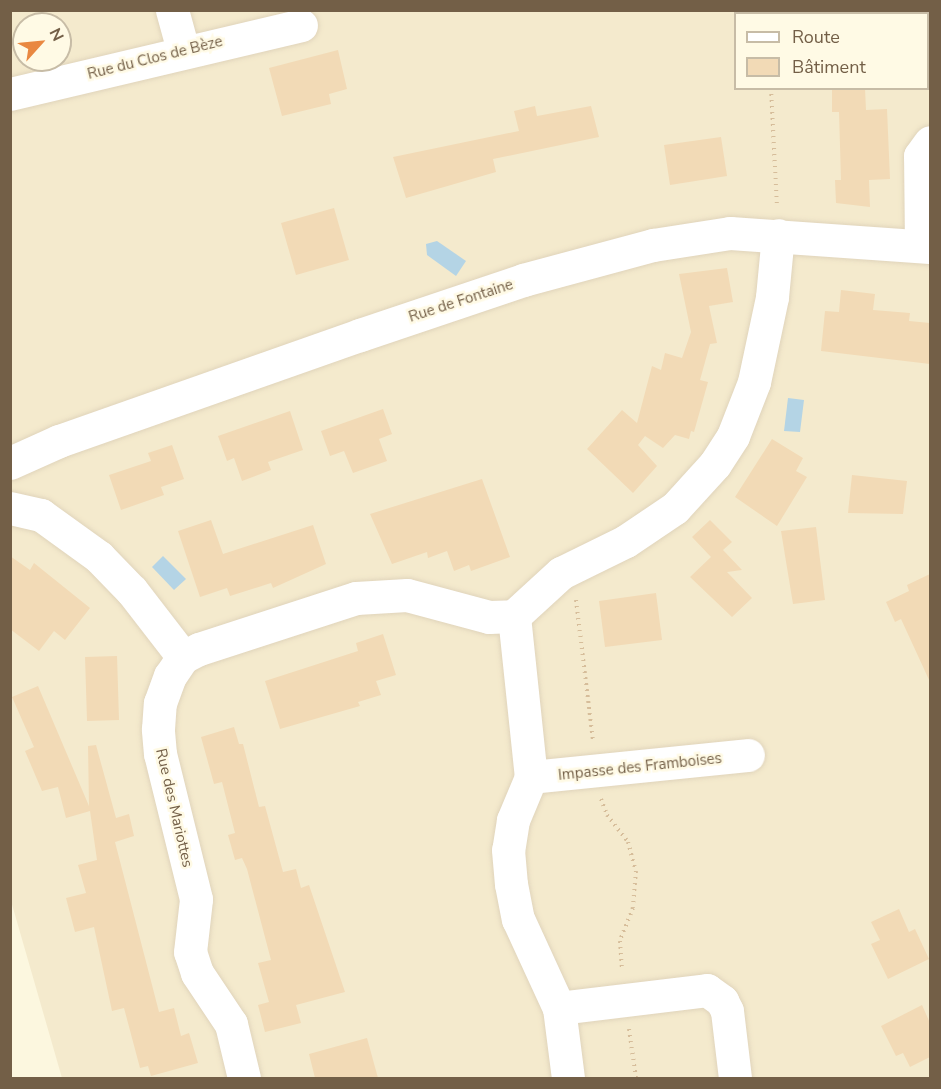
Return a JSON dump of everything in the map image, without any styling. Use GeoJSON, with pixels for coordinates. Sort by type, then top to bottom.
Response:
{"type":"FeatureCollection","features":[{"type":"Feature","properties":{"kind":"street"},"geometry":{"type":"LineString","coordinates":[[172,10],[183,50]]}},
{"type":"Feature","properties":{"kind":"street","name":"Rue du Clos de Bèze"},"geometry":{"type":"LineString","coordinates":[[10,94],[183,50],[301,25]]}},
{"type":"Feature","properties":{"kind":"street"},"geometry":{"type":"LineString","coordinates":[[926,246],[920,156],[930,142]]}},
{"type":"Feature","properties":{"kind":"street","name":"Rue de Fontaine"},"geometry":{"type":"LineString","coordinates":[[10,462],[59,441],[360,334],[556,270],[691,238],[730,233],[926,246]]}},
{"type":"Feature","properties":{"kind":"street"},"geometry":{"type":"LineString","coordinates":[[10,508],[41,515],[99,557],[139,599],[183,657],[356,598],[387,593],[489,617],[514,616],[561,573],[653,524],[675,508],[716,464],[733,435],[754,382],[772,297],[778,235]]}},
{"type":"Feature","properties":{"kind":"street"},"geometry":{"type":"LineString","coordinates":[[514,616],[531,777],[513,820],[508,850],[511,884],[518,919],[559,1008],[568,1078]]}},
{"type":"Feature","properties":{"kind":"street","name":"Rue des Mariottes"},"geometry":{"type":"LineString","coordinates":[[183,657],[170,676],[160,703],[160,754],[196,899],[190,952],[197,974],[231,1024],[244,1078]]}},
{"type":"Feature","properties":{"kind":"street","name":"Impasse des Framboises"},"geometry":{"type":"LineString","coordinates":[[531,777],[597,773],[748,755]]}},
{"type":"Feature","properties":{"kind":"street"},"geometry":{"type":"LineString","coordinates":[[559,1008],[696,988],[716,995],[727,1011],[735,1078]]}},
{"type":"Feature","properties":{"kind":"path"},"geometry":{"type":"LineString","coordinates":[[771,90],[778,235]]}},
{"type":"Feature","properties":{"kind":"path"},"geometry":{"type":"LineString","coordinates":[[561,573],[574,589],[603,807],[628,842],[636,871],[633,908],[620,941],[636,1078]]}},
{"type":"Feature","properties":{"kind":"shaded area"},"geometry":{"type":"Polygon","coordinates":[[[11,11],[930,11],[930,1078],[62,1078],[11,901],[11,11]]]}},
{"type":"Feature","properties":{"kind":"water"},"geometry":{"type":"Polygon","coordinates":[[[437,241],[466,261],[456,276],[427,255],[426,244],[437,241]]]}},
{"type":"Feature","properties":{"kind":"water"},"geometry":{"type":"Polygon","coordinates":[[[788,398],[804,400],[800,432],[784,431],[788,398]]]}},
{"type":"Feature","properties":{"kind":"water"},"geometry":{"type":"Polygon","coordinates":[[[163,556],[186,579],[174,590],[152,567],[163,556]]]}},
{"type":"Feature","properties":{"kind":"building"},"geometry":{"type":"Polygon","coordinates":[[[338,50],[347,89],[329,94],[331,104],[282,116],[269,68],[338,50]]]}},
{"type":"Feature","properties":{"kind":"building"},"geometry":{"type":"Polygon","coordinates":[[[832,90],[865,90],[866,110],[887,109],[890,179],[869,180],[870,207],[836,203],[835,180],[841,180],[839,112],[832,112],[832,90]]]}},
{"type":"Feature","properties":{"kind":"building"},"geometry":{"type":"Polygon","coordinates":[[[535,106],[537,116],[591,106],[599,137],[493,159],[496,172],[406,198],[393,157],[519,131],[514,111],[535,106]]]}},
{"type":"Feature","properties":{"kind":"building"},"geometry":{"type":"Polygon","coordinates":[[[721,137],[727,176],[670,185],[664,145],[721,137]]]}},
{"type":"Feature","properties":{"kind":"building"},"geometry":{"type":"Polygon","coordinates":[[[334,208],[349,260],[296,275],[281,223],[334,208]]]}},
{"type":"Feature","properties":{"kind":"building"},"geometry":{"type":"Polygon","coordinates":[[[727,268],[733,302],[709,306],[717,343],[710,344],[700,380],[708,382],[694,432],[691,431],[689,439],[675,435],[663,448],[645,436],[638,445],[657,466],[633,493],[587,449],[622,410],[637,423],[652,366],[661,370],[665,353],[682,358],[691,332],[679,274],[727,268]]]}},
{"type":"Feature","properties":{"kind":"building"},"geometry":{"type":"Polygon","coordinates":[[[841,290],[875,294],[873,310],[910,313],[909,321],[930,323],[930,364],[821,351],[825,311],[839,312],[841,290]]]}},
{"type":"Feature","properties":{"kind":"building"},"geometry":{"type":"Polygon","coordinates":[[[383,409],[392,434],[379,439],[387,461],[353,473],[344,451],[330,456],[321,431],[383,409]]]}},
{"type":"Feature","properties":{"kind":"building"},"geometry":{"type":"Polygon","coordinates":[[[290,411],[303,450],[268,462],[271,470],[242,481],[234,458],[227,461],[218,436],[290,411]]]}},
{"type":"Feature","properties":{"kind":"building"},"geometry":{"type":"Polygon","coordinates":[[[772,439],[803,458],[796,471],[807,477],[777,526],[735,497],[772,439]]]}},
{"type":"Feature","properties":{"kind":"building"},"geometry":{"type":"Polygon","coordinates":[[[172,445],[184,479],[161,487],[164,495],[121,510],[109,475],[151,461],[148,453],[172,445]]]}},
{"type":"Feature","properties":{"kind":"building"},"geometry":{"type":"Polygon","coordinates":[[[852,475],[907,481],[903,514],[848,513],[852,475]]]}},
{"type":"Feature","properties":{"kind":"building"},"geometry":{"type":"Polygon","coordinates":[[[482,479],[510,557],[471,571],[469,565],[454,571],[447,551],[428,558],[427,552],[392,564],[370,514],[482,479]]]}},
{"type":"Feature","properties":{"kind":"building"},"geometry":{"type":"Polygon","coordinates":[[[211,520],[223,554],[313,525],[326,564],[273,588],[271,583],[230,596],[227,588],[200,597],[178,531],[211,520]]]}},
{"type":"Feature","properties":{"kind":"building"},"geometry":{"type":"Polygon","coordinates":[[[710,520],[732,542],[723,550],[742,570],[727,572],[752,598],[732,617],[690,577],[711,557],[692,537],[710,520]]]}},
{"type":"Feature","properties":{"kind":"building"},"geometry":{"type":"Polygon","coordinates":[[[816,527],[825,600],[793,604],[781,531],[816,527]]]}},
{"type":"Feature","properties":{"kind":"building"},"geometry":{"type":"Polygon","coordinates":[[[10,556],[30,570],[34,563],[90,608],[65,640],[54,631],[39,651],[10,629],[10,556]]]}},
{"type":"Feature","properties":{"kind":"building"},"geometry":{"type":"Polygon","coordinates":[[[930,574],[930,682],[901,619],[895,622],[886,602],[909,591],[907,585],[930,574]]]}},
{"type":"Feature","properties":{"kind":"building"},"geometry":{"type":"Polygon","coordinates":[[[656,593],[662,640],[605,647],[599,601],[656,593]]]}},
{"type":"Feature","properties":{"kind":"building"},"geometry":{"type":"Polygon","coordinates":[[[383,634],[396,675],[376,681],[381,695],[358,702],[360,706],[280,729],[265,681],[358,651],[356,643],[383,634]]]}},
{"type":"Feature","properties":{"kind":"building"},"geometry":{"type":"Polygon","coordinates":[[[117,656],[119,720],[87,721],[85,657],[117,656]]]}},
{"type":"Feature","properties":{"kind":"building"},"geometry":{"type":"Polygon","coordinates":[[[38,686],[89,806],[88,746],[96,745],[116,818],[129,814],[134,836],[115,842],[159,1012],[174,1008],[181,1036],[189,1033],[198,1063],[151,1076],[148,1066],[140,1068],[124,1008],[112,1011],[94,927],[75,932],[66,898],[86,893],[78,865],[97,860],[90,811],[66,818],[58,787],[42,791],[25,751],[34,747],[12,697],[38,686]]]}},
{"type":"Feature","properties":{"kind":"building"},"geometry":{"type":"Polygon","coordinates":[[[234,727],[239,744],[243,744],[259,807],[265,806],[283,872],[296,869],[301,888],[309,885],[345,992],[296,1005],[301,1023],[265,1032],[258,1005],[269,1002],[258,963],[271,960],[247,869],[242,858],[235,860],[228,835],[235,833],[222,782],[214,784],[201,737],[234,727]]]}},
{"type":"Feature","properties":{"kind":"building"},"geometry":{"type":"Polygon","coordinates":[[[899,909],[909,932],[915,929],[929,959],[888,979],[871,944],[880,940],[871,922],[899,909]]]}},
{"type":"Feature","properties":{"kind":"building"},"geometry":{"type":"Polygon","coordinates":[[[922,1005],[930,1023],[930,1057],[910,1067],[903,1053],[896,1056],[881,1026],[922,1005]]]}},
{"type":"Feature","properties":{"kind":"building"},"geometry":{"type":"Polygon","coordinates":[[[367,1038],[378,1078],[315,1078],[309,1054],[367,1038]]]}}]}
